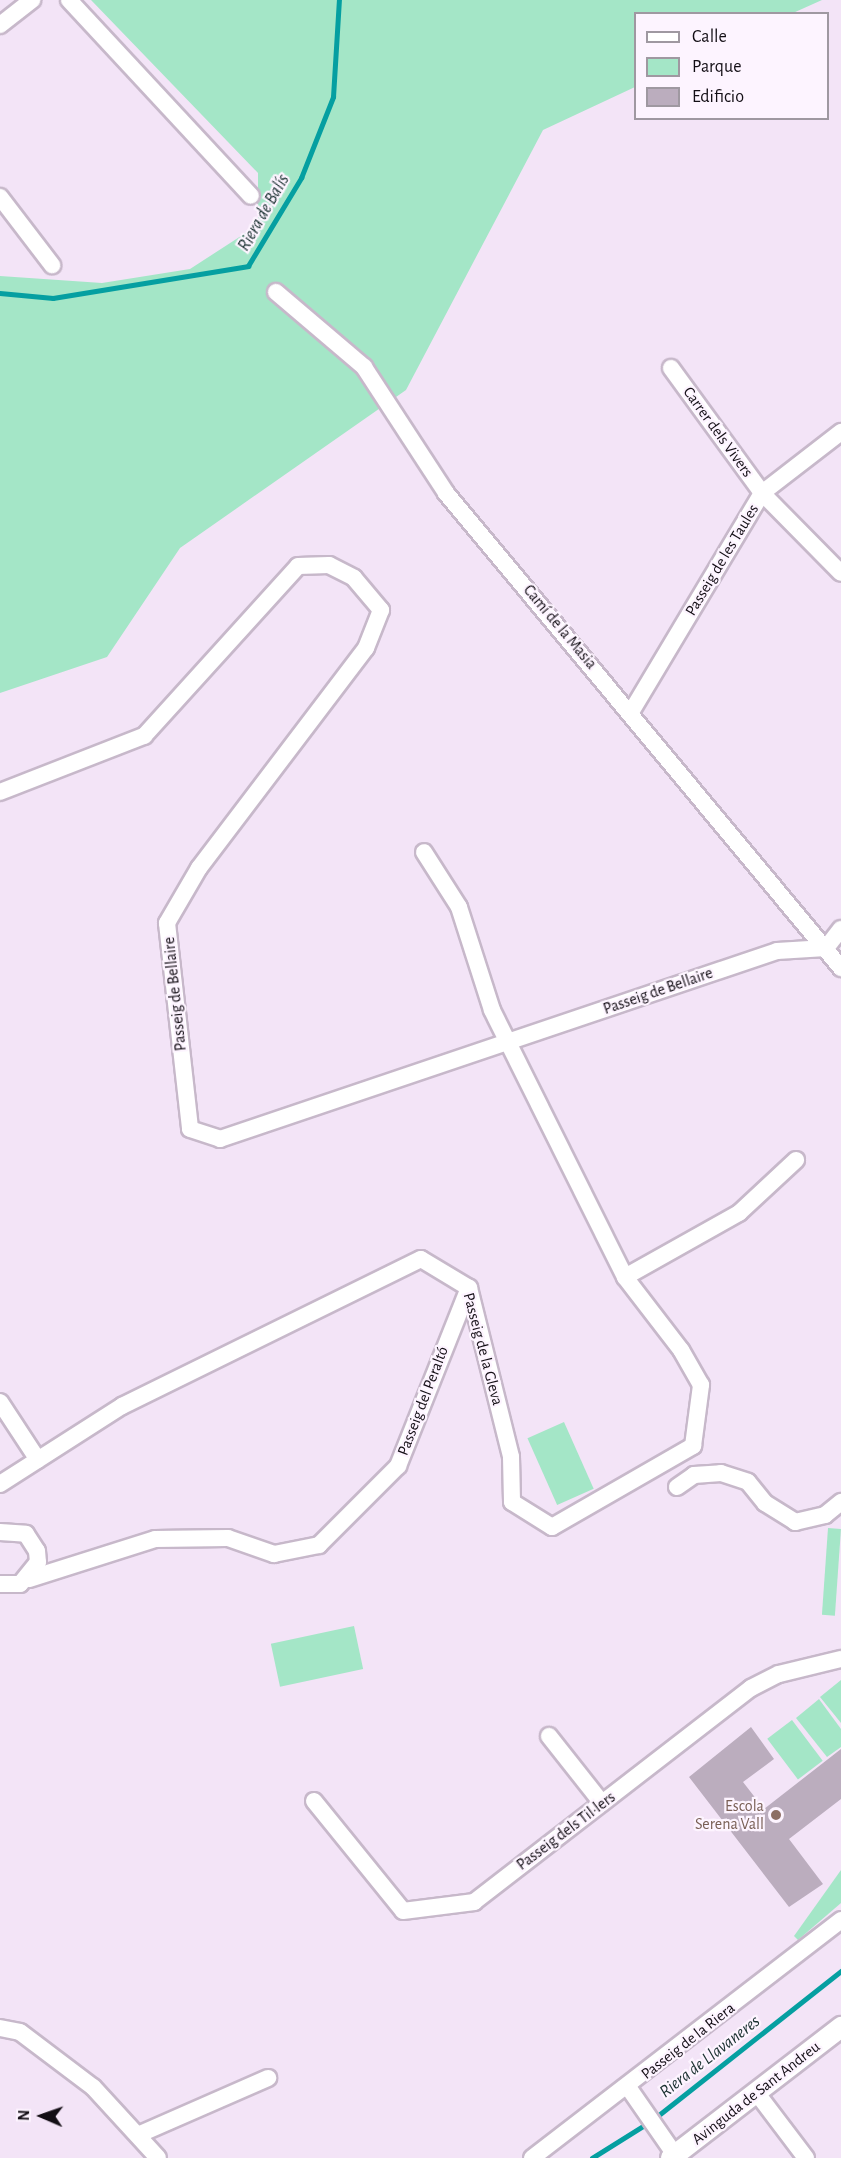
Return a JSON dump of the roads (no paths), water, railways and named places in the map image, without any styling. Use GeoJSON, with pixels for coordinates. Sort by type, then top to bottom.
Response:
{"type":"FeatureCollection","features":[{"type":"Feature","properties":{"kind":"street"},"geometry":{"type":"LineString","coordinates":[[0,25],[32,0]]}},
{"type":"Feature","properties":{"kind":"street"},"geometry":{"type":"LineString","coordinates":[[69,0],[251,196]]}},
{"type":"Feature","properties":{"kind":"street"},"geometry":{"type":"LineString","coordinates":[[0,197],[52,265]]}},
{"type":"Feature","properties":{"kind":"street","name":"Camí de la Masia"},"geometry":{"type":"LineString","coordinates":[[276,292],[364,367],[446,493],[631,712],[841,968]]}},
{"type":"Feature","properties":{"kind":"street","name":"Carrer dels Vivers"},"geometry":{"type":"LineString","coordinates":[[671,368],[762,493],[841,573]]}},
{"type":"Feature","properties":{"kind":"street","name":"Passeig de les Taules"},"geometry":{"type":"LineString","coordinates":[[631,712],[762,493],[841,432]]}},
{"type":"Feature","properties":{"kind":"street","name":"Passeig de Bellaire"},"geometry":{"type":"LineString","coordinates":[[0,792],[144,736],[298,566],[329,565],[354,579],[381,610],[366,648],[199,868],[167,923],[190,1129],[220,1139],[777,951],[826,948]]}},
{"type":"Feature","properties":{"kind":"street","name":"Passeig de la Gleva"},"geometry":{"type":"LineString","coordinates":[[0,1484],[122,1406],[421,1259],[469,1288],[511,1457],[512,1502],[552,1527],[693,1446],[701,1385],[681,1350],[625,1277],[492,1010],[459,907],[424,852]]}},
{"type":"Feature","properties":{"kind":"street"},"geometry":{"type":"LineString","coordinates":[[826,948],[841,929]]}},
{"type":"Feature","properties":{"kind":"street"},"geometry":{"type":"LineString","coordinates":[[625,1277],[739,1213],[796,1160]]}},
{"type":"Feature","properties":{"kind":"street","name":"Passeig del Peraltó"},"geometry":{"type":"LineString","coordinates":[[0,1584],[20,1584],[29,1579],[155,1539],[228,1538],[274,1554],[319,1545],[398,1466],[469,1288]]}},
{"type":"Feature","properties":{"kind":"street"},"geometry":{"type":"LineString","coordinates":[[0,1402],[38,1460]]}},
{"type":"Feature","properties":{"kind":"street"},"geometry":{"type":"LineString","coordinates":[[677,1487],[694,1475],[721,1473],[748,1482],[765,1503],[795,1522],[825,1515],[841,1502]]}},
{"type":"Feature","properties":{"kind":"street"},"geometry":{"type":"LineString","coordinates":[[2,1529],[16,1530],[33,1542],[38,1562],[29,1579]]}},
{"type":"Feature","properties":{"kind":"street","name":"Passeig dels Til·lers"},"geometry":{"type":"LineString","coordinates":[[314,1801],[403,1911],[474,1902],[751,1688],[779,1674],[841,1659]]}},
{"type":"Feature","properties":{"kind":"street"},"geometry":{"type":"LineString","coordinates":[[549,1736],[602,1803]]}},
{"type":"Feature","properties":{"kind":"street","name":"Passeig de la Riera"},"geometry":{"type":"LineString","coordinates":[[532,2158],[628,2087],[841,1920]]}},
{"type":"Feature","properties":{"kind":"street","name":"Avinguda de Sant Andreu"},"geometry":{"type":"LineString","coordinates":[[673,2156],[841,2027]]}},
{"type":"Feature","properties":{"kind":"street"},"geometry":{"type":"LineString","coordinates":[[0,2028],[20,2032],[93,2087],[140,2134],[158,2158]]}},
{"type":"Feature","properties":{"kind":"street"},"geometry":{"type":"LineString","coordinates":[[140,2134],[268,2078]]}},
{"type":"Feature","properties":{"kind":"street"},"geometry":{"type":"LineString","coordinates":[[628,2087],[673,2156]]}},
{"type":"Feature","properties":{"kind":"street"},"geometry":{"type":"LineString","coordinates":[[756,2092],[806,2158]]}},
{"type":"Feature","properties":{"kind":"waterway","name":"Riera de Balís"},"geometry":{"type":"LineString","coordinates":[[0,293],[53,298],[248,266],[301,178],[333,97],[339,0]]}},
{"type":"Feature","properties":{"kind":"waterway","name":"Riera de Llavaneres"},"geometry":{"type":"LineString","coordinates":[[655,2118],[841,1971]]}},
{"type":"Feature","properties":{"kind":"waterway","name":"Riera de Llavaneres"},"geometry":{"type":"LineString","coordinates":[[592,2158],[648,2123]]}},
{"type":"Feature","properties":{"kind":"place","name":"Escola Serena Vall"},"geometry":{"type":"Point","coordinates":[776,1815]}}]}
